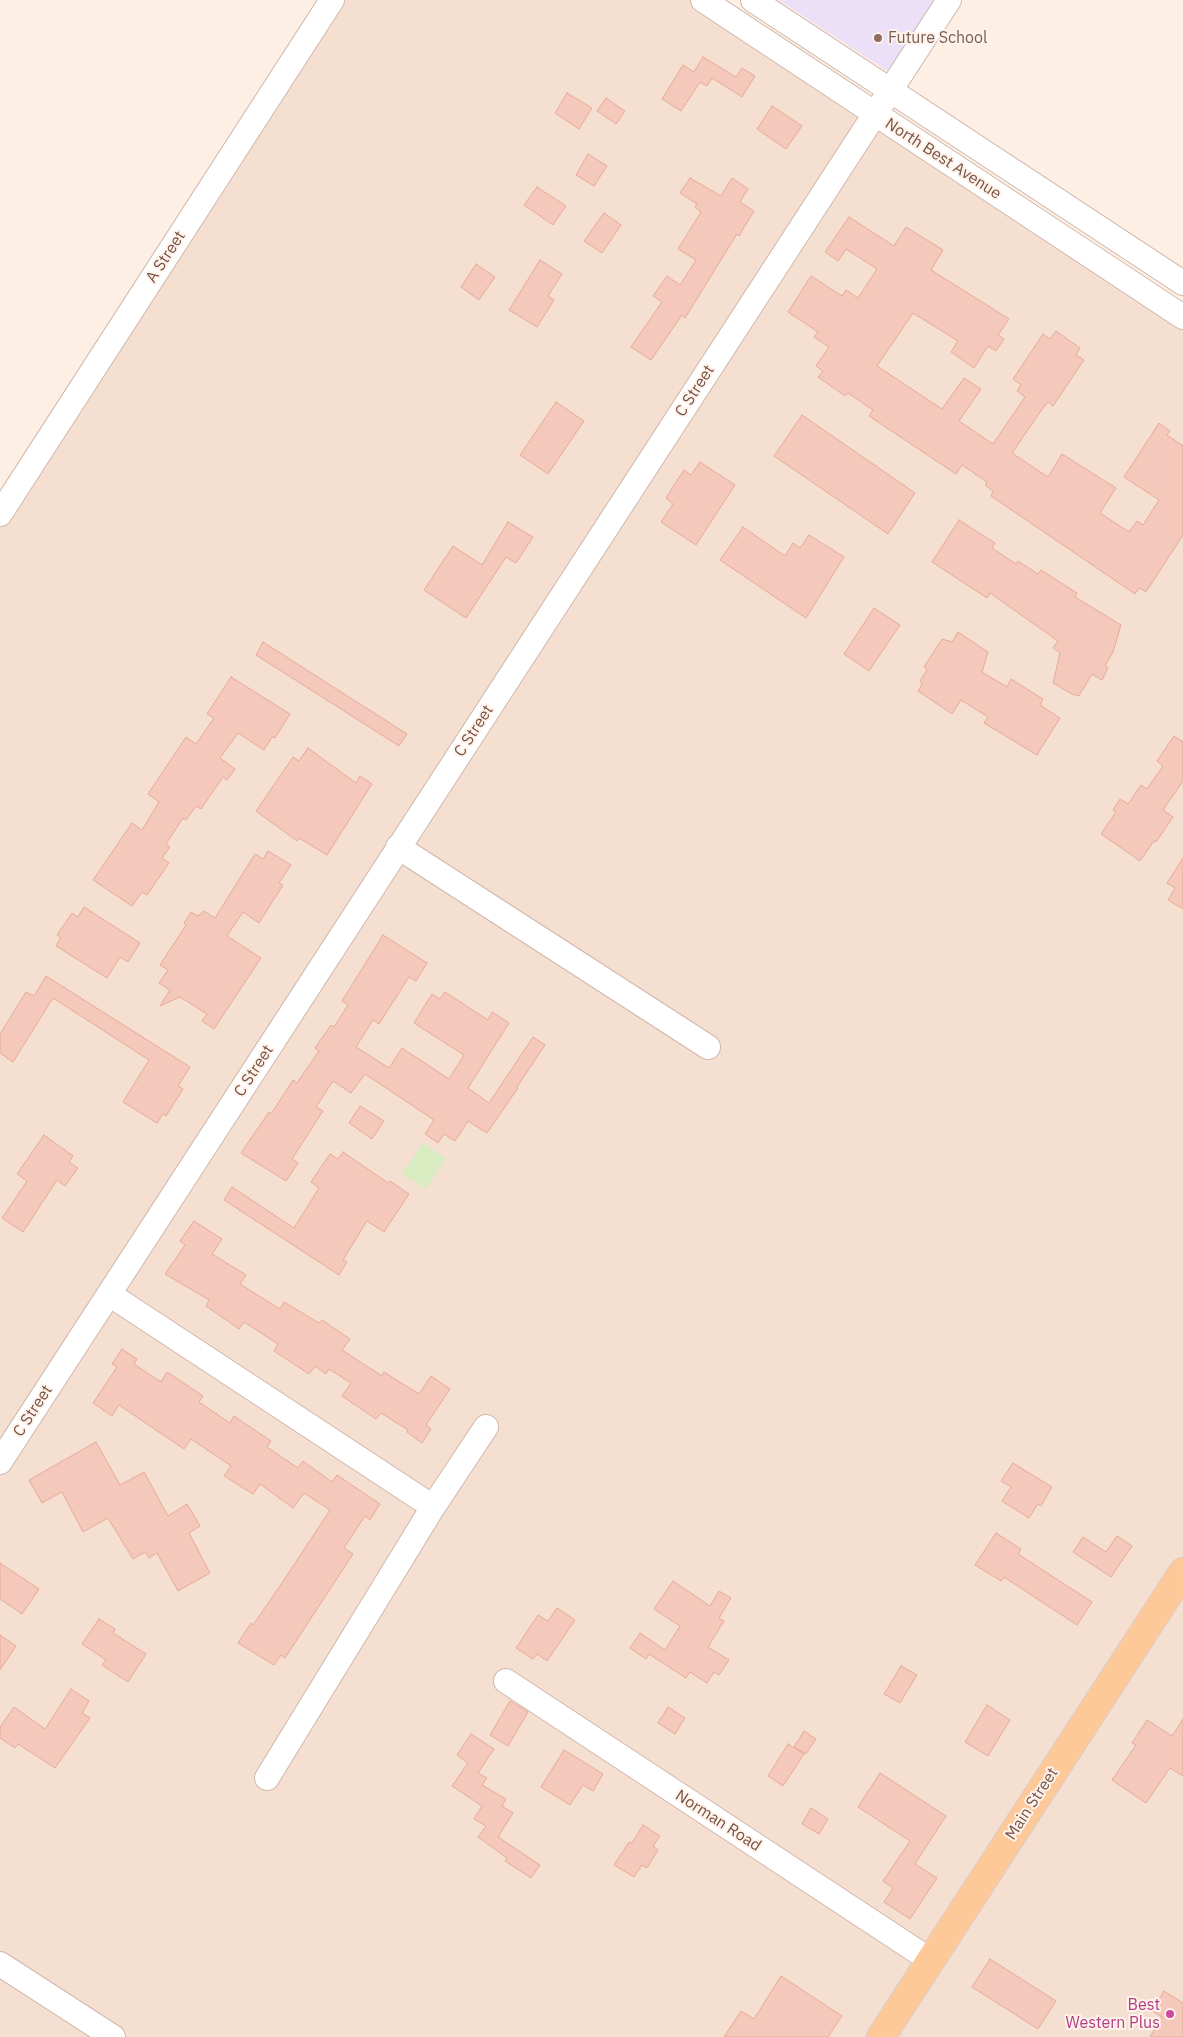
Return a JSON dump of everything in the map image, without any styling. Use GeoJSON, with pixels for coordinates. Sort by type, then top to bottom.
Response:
{"type":"FeatureCollection","features":[{"type":"Feature","properties":{"kind":"main road","name":"Main Street"},"geometry":{"type":"LineString","coordinates":[[881,2037],[1183,1572]]}},
{"type":"Feature","properties":{"kind":"street","name":"A Street"},"geometry":{"type":"LineString","coordinates":[[0,514],[332,0]]}},
{"type":"Feature","properties":{"kind":"street","name":"North Best Avenue"},"geometry":{"type":"LineString","coordinates":[[703,0],[1183,317]]}},
{"type":"Feature","properties":{"kind":"street","name":"North Best Avenue"},"geometry":{"type":"LineString","coordinates":[[753,0],[1183,283]]}},
{"type":"Feature","properties":{"kind":"street","name":"C Street"},"geometry":{"type":"LineString","coordinates":[[0,1462],[948,0]]}},
{"type":"Feature","properties":{"kind":"street"},"geometry":{"type":"LineString","coordinates":[[398,847],[708,1047]]}},
{"type":"Feature","properties":{"kind":"street"},"geometry":{"type":"LineString","coordinates":[[109,1294],[433,1507]]}},
{"type":"Feature","properties":{"kind":"street"},"geometry":{"type":"LineString","coordinates":[[267,1778],[433,1507],[486,1427]]}},
{"type":"Feature","properties":{"kind":"street","name":"Norman Road"},"geometry":{"type":"LineString","coordinates":[[506,1681],[930,1960]]}},
{"type":"Feature","properties":{"kind":"street"},"geometry":{"type":"LineString","coordinates":[[0,1964],[113,2037]]}},
{"type":"Feature","properties":{"kind":"shaded area"},"geometry":{"type":"Polygon","coordinates":[[[332,0],[709,0],[1183,310],[1183,2037],[0,2037],[0,514],[332,0]]]}},
{"type":"Feature","properties":{"kind":"shaded area","name":"Future School"},"geometry":{"type":"Polygon","coordinates":[[[779,0],[945,0],[895,76],[779,0]]]}},
{"type":"Feature","properties":{"kind":"green space"},"geometry":{"type":"Polygon","coordinates":[[[423,1143],[446,1158],[426,1189],[402,1174],[423,1143]]]}},
{"type":"Feature","properties":{"kind":"building"},"geometry":{"type":"Polygon","coordinates":[[[703,57],[736,77],[742,68],[755,76],[742,97],[712,78],[707,86],[700,82],[681,111],[662,99],[683,65],[694,72],[703,57]]]}},
{"type":"Feature","properties":{"kind":"building"},"geometry":{"type":"Polygon","coordinates":[[[567,93],[592,108],[579,129],[555,113],[567,93]]]}},
{"type":"Feature","properties":{"kind":"building"},"geometry":{"type":"Polygon","coordinates":[[[606,98],[625,111],[616,124],[597,111],[606,98]]]}},
{"type":"Feature","properties":{"kind":"building"},"geometry":{"type":"Polygon","coordinates":[[[772,106],[802,126],[786,149],[757,129],[772,106]]]}},
{"type":"Feature","properties":{"kind":"building"},"geometry":{"type":"Polygon","coordinates":[[[588,154],[607,166],[594,186],[576,175],[588,154]]]}},
{"type":"Feature","properties":{"kind":"building"},"geometry":{"type":"Polygon","coordinates":[[[690,178],[721,196],[732,178],[748,189],[740,202],[754,211],[739,236],[737,234],[685,318],[682,315],[651,360],[631,347],[662,302],[653,296],[667,276],[680,285],[696,260],[678,249],[701,212],[695,207],[697,204],[680,193],[690,178]]]}},
{"type":"Feature","properties":{"kind":"building"},"geometry":{"type":"Polygon","coordinates":[[[537,187],[566,206],[553,225],[524,205],[537,187]]]}},
{"type":"Feature","properties":{"kind":"building"},"geometry":{"type":"Polygon","coordinates":[[[604,213],[621,225],[602,253],[584,241],[604,213]]]}},
{"type":"Feature","properties":{"kind":"building"},"geometry":{"type":"Polygon","coordinates":[[[849,217],[894,246],[906,227],[943,250],[931,270],[1009,319],[998,335],[1004,339],[996,351],[988,346],[974,368],[951,352],[958,341],[913,313],[877,366],[942,409],[964,378],[981,389],[959,421],[993,444],[1025,397],[1017,391],[1021,385],[1013,379],[1043,334],[1050,339],[1056,331],[1080,348],[1076,355],[1084,360],[1053,406],[1048,402],[1012,453],[1048,477],[1062,454],[1116,488],[1100,513],[1129,532],[1137,521],[1143,525],[1159,500],[1124,477],[1159,423],[1170,431],[1167,435],[1183,446],[1183,535],[1146,592],[1139,588],[1135,594],[991,496],[993,491],[985,485],[987,482],[962,465],[956,474],[869,416],[873,410],[848,393],[845,396],[818,377],[823,371],[816,366],[829,347],[814,337],[818,332],[788,312],[811,276],[842,296],[846,290],[858,298],[877,269],[846,249],[838,261],[825,252],[849,217]]]}},
{"type":"Feature","properties":{"kind":"building"},"geometry":{"type":"Polygon","coordinates":[[[540,260],[562,274],[548,296],[554,300],[537,327],[509,310],[540,260]]]}},
{"type":"Feature","properties":{"kind":"building"},"geometry":{"type":"Polygon","coordinates":[[[476,264],[495,277],[479,300],[461,287],[476,264]]]}},
{"type":"Feature","properties":{"kind":"building"},"geometry":{"type":"Polygon","coordinates":[[[556,402],[584,421],[548,474],[520,455],[556,402]]]}},
{"type":"Feature","properties":{"kind":"building"},"geometry":{"type":"Polygon","coordinates":[[[802,415],[915,493],[888,534],[774,456],[802,415]]]}},
{"type":"Feature","properties":{"kind":"building"},"geometry":{"type":"Polygon","coordinates":[[[700,462],[735,485],[696,545],[661,522],[673,504],[666,498],[676,482],[684,470],[691,475],[700,462]]]}},
{"type":"Feature","properties":{"kind":"building"},"geometry":{"type":"Polygon","coordinates":[[[959,520],[995,543],[992,548],[1016,564],[1018,561],[1038,574],[1041,570],[1077,593],[1075,597],[1121,625],[1113,652],[1105,666],[1108,668],[1102,680],[1092,674],[1079,696],[1053,683],[1060,653],[1053,648],[1058,641],[990,593],[987,598],[932,562],[959,520]]]}},
{"type":"Feature","properties":{"kind":"building"},"geometry":{"type":"Polygon","coordinates":[[[508,522],[533,537],[516,563],[506,557],[466,618],[424,590],[453,546],[482,565],[508,522]]]}},
{"type":"Feature","properties":{"kind":"building"},"geometry":{"type":"Polygon","coordinates":[[[743,527],[785,556],[793,543],[800,548],[809,535],[844,557],[806,618],[720,560],[743,527]]]}},
{"type":"Feature","properties":{"kind":"building"},"geometry":{"type":"Polygon","coordinates":[[[874,608],[900,625],[869,671],[844,654],[874,608]]]}},
{"type":"Feature","properties":{"kind":"building"},"geometry":{"type":"Polygon","coordinates":[[[958,632],[988,652],[982,672],[1007,687],[1011,679],[1043,699],[1040,705],[1060,718],[1037,755],[984,723],[988,717],[961,700],[952,714],[918,691],[922,685],[920,681],[927,670],[924,667],[942,639],[952,642],[958,632]]]}},
{"type":"Feature","properties":{"kind":"building"},"geometry":{"type":"Polygon","coordinates":[[[263,642],[407,734],[399,746],[256,655],[263,642]]]}},
{"type":"Feature","properties":{"kind":"building"},"geometry":{"type":"Polygon","coordinates":[[[231,677],[290,714],[275,738],[272,737],[264,750],[238,733],[220,758],[235,769],[227,780],[223,777],[201,809],[196,806],[186,820],[183,818],[166,844],[170,847],[162,858],[169,863],[147,895],[142,892],[132,906],[93,880],[132,823],[142,830],[159,802],[148,794],[186,737],[196,744],[214,718],[207,714],[231,677]]]}},
{"type":"Feature","properties":{"kind":"building"},"geometry":{"type":"Polygon","coordinates":[[[1174,736],[1183,742],[1183,781],[1163,810],[1173,817],[1140,861],[1101,834],[1116,812],[1113,810],[1120,799],[1128,804],[1141,785],[1147,789],[1163,766],[1157,761],[1174,736]]]}},
{"type":"Feature","properties":{"kind":"building"},"geometry":{"type":"Polygon","coordinates":[[[308,748],[356,783],[360,776],[372,784],[327,855],[299,838],[297,841],[256,811],[293,757],[299,761],[308,748]]]}},
{"type":"Feature","properties":{"kind":"building"},"geometry":{"type":"Polygon","coordinates":[[[268,851],[291,865],[279,883],[283,885],[259,923],[243,912],[227,936],[261,958],[214,1029],[202,1021],[207,1014],[180,997],[160,1006],[170,990],[159,983],[168,970],[160,965],[186,925],[184,923],[191,912],[198,916],[204,911],[215,918],[255,854],[263,859],[268,851]]]}},
{"type":"Feature","properties":{"kind":"building"},"geometry":{"type":"Polygon","coordinates":[[[1183,858],[1183,909],[1168,900],[1175,888],[1167,883],[1183,858]]]}},
{"type":"Feature","properties":{"kind":"building"},"geometry":{"type":"Polygon","coordinates":[[[84,907],[140,943],[128,962],[120,957],[107,978],[56,946],[61,937],[57,935],[72,913],[78,917],[84,907]]]}},
{"type":"Feature","properties":{"kind":"building"},"geometry":{"type":"Polygon","coordinates":[[[383,935],[427,963],[416,981],[409,977],[379,1024],[373,1020],[356,1047],[389,1068],[402,1048],[449,1079],[464,1055],[414,1023],[432,994],[440,999],[445,992],[488,1020],[492,1012],[509,1023],[468,1088],[489,1103],[533,1037],[545,1045],[487,1133],[468,1121],[455,1141],[444,1134],[438,1143],[425,1134],[434,1120],[365,1074],[351,1093],[333,1081],[316,1107],[323,1111],[292,1159],[298,1163],[286,1181],[241,1153],[269,1112],[271,1114],[293,1080],[297,1083],[319,1051],[315,1048],[331,1025],[334,1027],[348,1005],[342,1001],[383,935]]]}},
{"type":"Feature","properties":{"kind":"building"},"geometry":{"type":"Polygon","coordinates":[[[46,976],[190,1067],[178,1086],[183,1089],[166,1116],[163,1114],[157,1123],[123,1102],[149,1060],[53,998],[13,1062],[0,1053],[0,1034],[26,992],[34,996],[46,976]]]}},
{"type":"Feature","properties":{"kind":"building"},"geometry":{"type":"Polygon","coordinates":[[[360,1106],[384,1121],[372,1139],[349,1123],[360,1106]]]}},
{"type":"Feature","properties":{"kind":"building"},"geometry":{"type":"Polygon","coordinates":[[[44,1135],[73,1156],[69,1162],[78,1168],[65,1186],[57,1180],[23,1232],[2,1218],[27,1181],[17,1174],[44,1135]]]}},
{"type":"Feature","properties":{"kind":"building"},"geometry":{"type":"Polygon","coordinates":[[[343,1152],[388,1183],[390,1181],[409,1194],[384,1232],[367,1221],[343,1260],[347,1262],[339,1275],[224,1200],[232,1187],[294,1228],[319,1188],[311,1182],[330,1154],[338,1159],[343,1152]]]}},
{"type":"Feature","properties":{"kind":"building"},"geometry":{"type":"Polygon","coordinates":[[[194,1221],[222,1239],[212,1254],[246,1275],[240,1284],[280,1309],[284,1302],[319,1323],[322,1320],[350,1339],[342,1350],[382,1376],[384,1372],[419,1394],[431,1376],[450,1389],[426,1425],[431,1429],[422,1443],[407,1432],[408,1430],[381,1413],[376,1419],[342,1396],[351,1383],[329,1369],[326,1374],[315,1366],[309,1374],[274,1351],[278,1344],[244,1322],[239,1329],[206,1306],[209,1300],[165,1274],[185,1245],[180,1241],[194,1221]]]}},
{"type":"Feature","properties":{"kind":"building"},"geometry":{"type":"Polygon","coordinates":[[[122,1349],[137,1359],[134,1364],[161,1382],[167,1372],[203,1396],[199,1402],[230,1423],[234,1416],[271,1441],[267,1447],[298,1468],[303,1461],[332,1482],[337,1475],[380,1504],[370,1520],[365,1516],[344,1548],[353,1554],[285,1658],[281,1655],[274,1665],[238,1643],[251,1623],[253,1625],[330,1510],[304,1493],[293,1508],[260,1484],[253,1494],[224,1476],[231,1466],[191,1439],[184,1449],[119,1405],[112,1416],[93,1403],[117,1367],[112,1364],[122,1349]]]}},
{"type":"Feature","properties":{"kind":"building"},"geometry":{"type":"Polygon","coordinates":[[[96,1442],[120,1485],[144,1472],[168,1516],[187,1504],[200,1526],[189,1533],[210,1573],[178,1591],[157,1553],[149,1558],[145,1552],[133,1559],[108,1518],[83,1532],[62,1492],[42,1503],[29,1480],[96,1442]]]}},
{"type":"Feature","properties":{"kind":"building"},"geometry":{"type":"Polygon","coordinates":[[[1013,1463],[1052,1487],[1041,1506],[1038,1504],[1029,1518],[1002,1501],[1011,1487],[1001,1481],[1013,1463]]]}},
{"type":"Feature","properties":{"kind":"building"},"geometry":{"type":"Polygon","coordinates":[[[996,1533],[1021,1549],[1018,1554],[1092,1602],[1077,1625],[1004,1577],[1001,1581],[975,1565],[996,1533]]]}},
{"type":"Feature","properties":{"kind":"building"},"geometry":{"type":"Polygon","coordinates":[[[1117,1536],[1132,1546],[1111,1577],[1073,1552],[1083,1537],[1106,1552],[1117,1536]]]}},
{"type":"Feature","properties":{"kind":"building"},"geometry":{"type":"Polygon","coordinates":[[[0,1563],[39,1589],[22,1614],[0,1599],[0,1563]]]}},
{"type":"Feature","properties":{"kind":"building"},"geometry":{"type":"Polygon","coordinates":[[[673,1581],[710,1606],[719,1591],[731,1598],[719,1618],[724,1621],[708,1647],[729,1660],[719,1675],[714,1672],[707,1683],[690,1672],[686,1678],[649,1654],[646,1659],[630,1648],[640,1633],[665,1650],[680,1626],[654,1609],[673,1581]]]}},
{"type":"Feature","properties":{"kind":"building"},"geometry":{"type":"Polygon","coordinates":[[[557,1608],[575,1620],[547,1661],[537,1654],[533,1659],[516,1648],[538,1615],[548,1621],[557,1608]]]}},
{"type":"Feature","properties":{"kind":"building"},"geometry":{"type":"Polygon","coordinates":[[[99,1619],[115,1629],[113,1633],[146,1654],[128,1682],[102,1665],[106,1660],[82,1644],[99,1619]]]}},
{"type":"Feature","properties":{"kind":"building"},"geometry":{"type":"Polygon","coordinates":[[[0,1635],[16,1646],[0,1670],[0,1635]]]}},
{"type":"Feature","properties":{"kind":"building"},"geometry":{"type":"Polygon","coordinates":[[[901,1666],[917,1675],[900,1703],[884,1694],[901,1666]]]}},
{"type":"Feature","properties":{"kind":"building"},"geometry":{"type":"Polygon","coordinates":[[[71,1689],[89,1701],[82,1713],[90,1718],[55,1768],[18,1744],[15,1748],[0,1738],[0,1727],[14,1707],[45,1729],[71,1689]]]}},
{"type":"Feature","properties":{"kind":"building"},"geometry":{"type":"Polygon","coordinates":[[[510,1701],[528,1712],[508,1746],[490,1735],[510,1701]]]}},
{"type":"Feature","properties":{"kind":"building"},"geometry":{"type":"Polygon","coordinates":[[[987,1705],[1010,1720],[988,1756],[965,1742],[987,1705]]]}},
{"type":"Feature","properties":{"kind":"building"},"geometry":{"type":"Polygon","coordinates":[[[668,1707],[685,1718],[675,1734],[658,1723],[668,1707]]]}},
{"type":"Feature","properties":{"kind":"building"},"geometry":{"type":"Polygon","coordinates":[[[1183,1719],[1183,1776],[1170,1768],[1146,1803],[1112,1780],[1136,1745],[1132,1743],[1147,1720],[1172,1736],[1183,1719]]]}},
{"type":"Feature","properties":{"kind":"building"},"geometry":{"type":"Polygon","coordinates":[[[804,1731],[816,1739],[806,1754],[794,1747],[804,1731]]]}},
{"type":"Feature","properties":{"kind":"building"},"geometry":{"type":"Polygon","coordinates":[[[471,1734],[494,1749],[478,1773],[487,1778],[482,1785],[506,1799],[502,1806],[513,1813],[498,1837],[540,1865],[531,1878],[505,1861],[507,1858],[478,1837],[486,1826],[474,1819],[482,1806],[452,1786],[468,1763],[457,1755],[471,1734]]]}},
{"type":"Feature","properties":{"kind":"building"},"geometry":{"type":"Polygon","coordinates":[[[788,1744],[804,1754],[783,1786],[768,1776],[788,1744]]]}},
{"type":"Feature","properties":{"kind":"building"},"geometry":{"type":"Polygon","coordinates":[[[564,1750],[603,1774],[593,1791],[583,1785],[570,1805],[541,1787],[564,1750]]]}},
{"type":"Feature","properties":{"kind":"building"},"geometry":{"type":"Polygon","coordinates":[[[880,1773],[946,1816],[915,1864],[937,1878],[910,1919],[884,1902],[893,1888],[883,1881],[910,1841],[858,1807],[880,1773]]]}},
{"type":"Feature","properties":{"kind":"building"},"geometry":{"type":"Polygon","coordinates":[[[811,1808],[828,1819],[819,1834],[802,1824],[811,1808]]]}},
{"type":"Feature","properties":{"kind":"building"},"geometry":{"type":"Polygon","coordinates":[[[643,1825],[660,1836],[653,1846],[658,1850],[647,1868],[642,1865],[634,1877],[614,1865],[629,1842],[632,1843],[643,1825]]]}},
{"type":"Feature","properties":{"kind":"building"},"geometry":{"type":"Polygon","coordinates":[[[990,1959],[1056,2001],[1038,2029],[972,1987],[990,1959]]]}},
{"type":"Feature","properties":{"kind":"building"},"geometry":{"type":"Polygon","coordinates":[[[781,1976],[842,2016],[828,2037],[724,2037],[741,2011],[754,2019],[781,1976]]]}},
{"type":"Feature","properties":{"kind":"building","name":"Best Western Plus"},"geometry":{"type":"Polygon","coordinates":[[[1164,1991],[1183,2003],[1183,2037],[1150,2037],[1162,2017],[1152,2011],[1164,1991]]]}},
{"type":"Feature","properties":{"kind":"place","name":"Future School"},"geometry":{"type":"Point","coordinates":[878,38]}},
{"type":"Feature","properties":{"kind":"place","name":"Best Western Plus"},"geometry":{"type":"Point","coordinates":[1170,2014]}}]}
